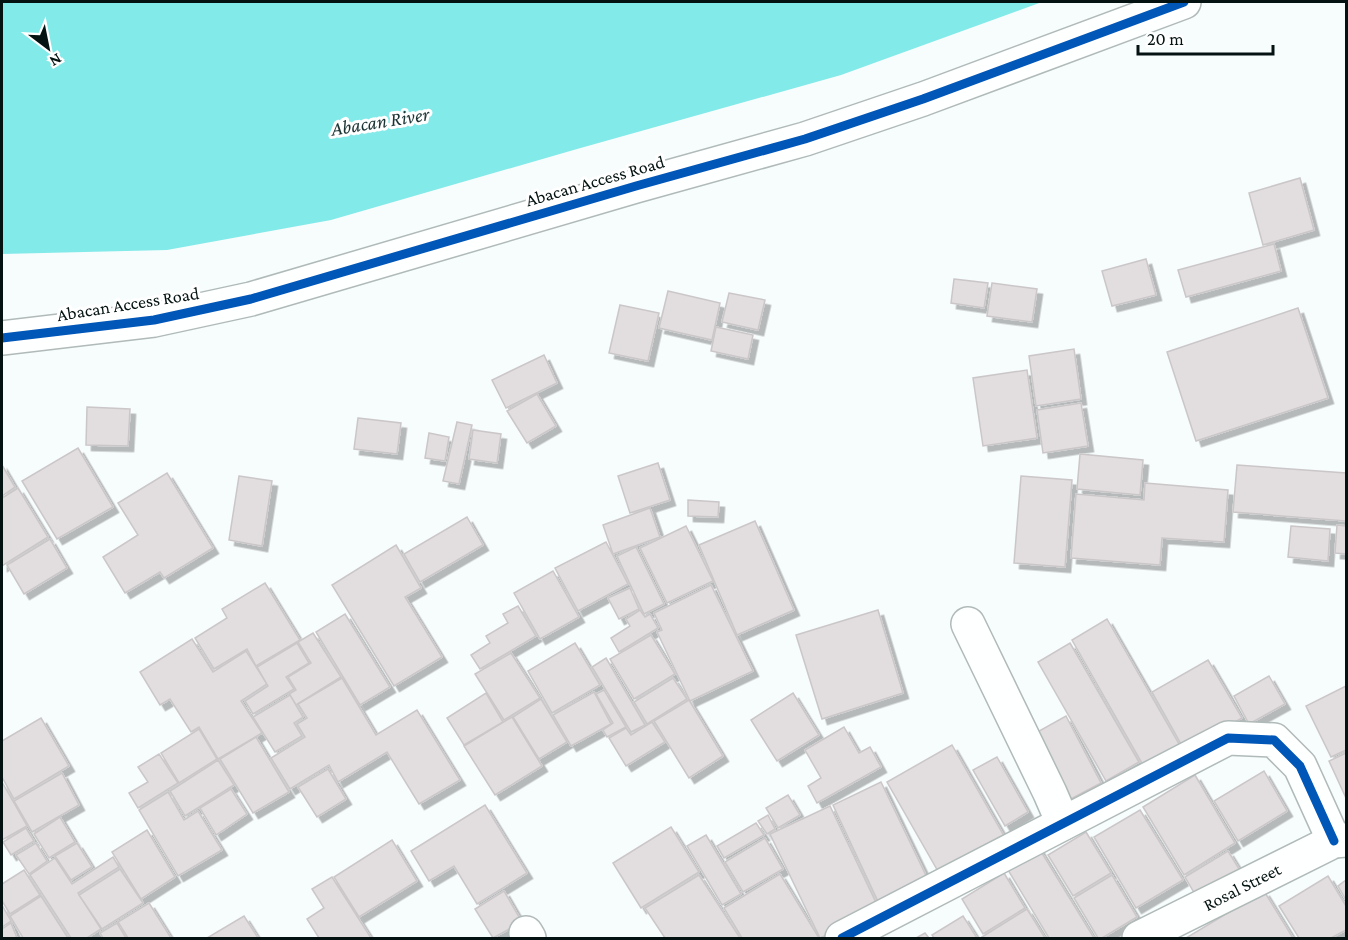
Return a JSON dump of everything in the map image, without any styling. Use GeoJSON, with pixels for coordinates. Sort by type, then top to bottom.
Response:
{"type":"FeatureCollection","features":[{"type":"Feature","properties":{"kind":"street","name":"Abacan Access Road"},"geometry":{"type":"LineString","coordinates":[[2,338],[154,320],[251,299],[805,139],[923,99],[1184,2]]}},
{"type":"Feature","properties":{"kind":"street"},"geometry":{"type":"LineString","coordinates":[[968,624],[1063,823]]}},
{"type":"Feature","properties":{"kind":"street"},"geometry":{"type":"LineString","coordinates":[[842,939],[1228,738],[1274,740],[1300,766],[1340,840]]}},
{"type":"Feature","properties":{"kind":"street","name":"Rosal Street"},"geometry":{"type":"LineString","coordinates":[[1139,939],[1340,840]]}},
{"type":"Feature","properties":{"kind":"water","name":"Abacan River"},"geometry":{"type":"Polygon","coordinates":[[[2,2],[1042,2],[841,75],[331,220],[167,250],[2,254],[2,2]]]}},
{"type":"Feature","properties":{"kind":"building"},"geometry":{"type":"Polygon","coordinates":[[[1300,178],[1314,230],[1263,245],[1249,193],[1300,178]]]}},
{"type":"Feature","properties":{"kind":"building"},"geometry":{"type":"Polygon","coordinates":[[[1274,244],[1281,271],[1186,297],[1178,270],[1274,244]]]}},
{"type":"Feature","properties":{"kind":"building"},"geometry":{"type":"Polygon","coordinates":[[[1146,259],[1156,295],[1112,306],[1102,271],[1146,259]]]}},
{"type":"Feature","properties":{"kind":"building"},"geometry":{"type":"Polygon","coordinates":[[[954,279],[988,283],[984,308],[951,303],[954,279]]]}},
{"type":"Feature","properties":{"kind":"building"},"geometry":{"type":"Polygon","coordinates":[[[992,283],[1037,289],[1032,322],[987,316],[992,283]]]}},
{"type":"Feature","properties":{"kind":"building"},"geometry":{"type":"Polygon","coordinates":[[[668,291],[720,303],[712,340],[659,328],[668,291]]]}},
{"type":"Feature","properties":{"kind":"building"},"geometry":{"type":"Polygon","coordinates":[[[729,293],[765,300],[758,330],[722,322],[729,293]]]}},
{"type":"Feature","properties":{"kind":"building"},"geometry":{"type":"Polygon","coordinates":[[[620,305],[659,313],[648,361],[609,353],[620,305]]]}},
{"type":"Feature","properties":{"kind":"building"},"geometry":{"type":"Polygon","coordinates":[[[1298,308],[1328,398],[1196,441],[1167,352],[1298,308]]]}},
{"type":"Feature","properties":{"kind":"building"},"geometry":{"type":"Polygon","coordinates":[[[716,327],[753,335],[748,359],[711,351],[716,327]]]}},
{"type":"Feature","properties":{"kind":"building"},"geometry":{"type":"Polygon","coordinates":[[[1074,349],[1081,399],[1036,406],[1029,356],[1074,349]]]}},
{"type":"Feature","properties":{"kind":"building"},"geometry":{"type":"Polygon","coordinates":[[[544,355],[557,383],[506,408],[492,380],[544,355]]]}},
{"type":"Feature","properties":{"kind":"building"},"geometry":{"type":"Polygon","coordinates":[[[1027,370],[1037,438],[983,446],[973,378],[1027,370]]]}},
{"type":"Feature","properties":{"kind":"building"},"geometry":{"type":"Polygon","coordinates":[[[537,394],[556,426],[527,443],[507,411],[537,394]]]}},
{"type":"Feature","properties":{"kind":"building"},"geometry":{"type":"Polygon","coordinates":[[[1081,403],[1088,446],[1043,453],[1037,410],[1081,403]]]}},
{"type":"Feature","properties":{"kind":"building"},"geometry":{"type":"Polygon","coordinates":[[[87,407],[130,409],[128,446],[86,445],[87,407]]]}},
{"type":"Feature","properties":{"kind":"building"},"geometry":{"type":"Polygon","coordinates":[[[358,418],[401,423],[397,454],[354,449],[358,418]]]}},
{"type":"Feature","properties":{"kind":"building"},"geometry":{"type":"Polygon","coordinates":[[[457,422],[472,425],[459,484],[443,481],[457,422]]]}},
{"type":"Feature","properties":{"kind":"building"},"geometry":{"type":"Polygon","coordinates":[[[473,430],[501,434],[497,463],[469,459],[473,430]]]}},
{"type":"Feature","properties":{"kind":"building"},"geometry":{"type":"Polygon","coordinates":[[[429,433],[449,437],[445,461],[425,458],[429,433]]]}},
{"type":"Feature","properties":{"kind":"building"},"geometry":{"type":"Polygon","coordinates":[[[78,448],[113,507],[57,539],[22,481],[78,448]]]}},
{"type":"Feature","properties":{"kind":"building"},"geometry":{"type":"Polygon","coordinates":[[[1080,454],[1143,460],[1140,495],[1077,489],[1080,454]]]}},
{"type":"Feature","properties":{"kind":"building"},"geometry":{"type":"Polygon","coordinates":[[[658,463],[670,500],[630,513],[618,476],[658,463]]]}},
{"type":"Feature","properties":{"kind":"building"},"geometry":{"type":"Polygon","coordinates":[[[2,465],[15,487],[2,496],[2,465]]]}},
{"type":"Feature","properties":{"kind":"building"},"geometry":{"type":"Polygon","coordinates":[[[1237,465],[1346,473],[1346,521],[1233,512],[1237,465]]]}},
{"type":"Feature","properties":{"kind":"building"},"geometry":{"type":"Polygon","coordinates":[[[167,473],[213,548],[164,578],[160,572],[125,593],[103,557],[138,535],[118,503],[167,473]]]}},
{"type":"Feature","properties":{"kind":"building"},"geometry":{"type":"Polygon","coordinates":[[[239,476],[272,481],[262,546],[229,540],[239,476]]]}},
{"type":"Feature","properties":{"kind":"building"},"geometry":{"type":"Polygon","coordinates":[[[1021,476],[1072,480],[1065,567],[1014,563],[1021,476]]]}},
{"type":"Feature","properties":{"kind":"building"},"geometry":{"type":"Polygon","coordinates":[[[1145,483],[1228,490],[1224,542],[1162,538],[1160,565],[1071,558],[1076,494],[1144,500],[1145,483]]]}},
{"type":"Feature","properties":{"kind":"building"},"geometry":{"type":"Polygon","coordinates":[[[18,488],[48,537],[2,566],[2,498],[18,488]]]}},
{"type":"Feature","properties":{"kind":"building"},"geometry":{"type":"Polygon","coordinates":[[[688,500],[719,502],[718,517],[688,516],[688,500]]]}},
{"type":"Feature","properties":{"kind":"building"},"geometry":{"type":"Polygon","coordinates":[[[650,508],[660,537],[613,554],[603,525],[650,508]]]}},
{"type":"Feature","properties":{"kind":"building"},"geometry":{"type":"Polygon","coordinates":[[[467,517],[483,545],[420,582],[404,554],[467,517]]]}},
{"type":"Feature","properties":{"kind":"building"},"geometry":{"type":"Polygon","coordinates":[[[755,521],[794,610],[737,635],[699,545],[755,521]]]}},
{"type":"Feature","properties":{"kind":"building"},"geometry":{"type":"Polygon","coordinates":[[[1337,525],[1346,526],[1346,554],[1335,553],[1337,525]]]}},
{"type":"Feature","properties":{"kind":"building"},"geometry":{"type":"Polygon","coordinates":[[[686,526],[713,581],[667,603],[640,548],[686,526]]]}},
{"type":"Feature","properties":{"kind":"building"},"geometry":{"type":"Polygon","coordinates":[[[1291,526],[1330,529],[1328,561],[1288,557],[1291,526]]]}},
{"type":"Feature","properties":{"kind":"building"},"geometry":{"type":"Polygon","coordinates":[[[50,539],[67,568],[24,594],[7,565],[50,539]]]}},
{"type":"Feature","properties":{"kind":"building"},"geometry":{"type":"Polygon","coordinates":[[[606,542],[628,584],[578,611],[555,568],[606,542]]]}},
{"type":"Feature","properties":{"kind":"building"},"geometry":{"type":"Polygon","coordinates":[[[396,545],[421,588],[405,597],[442,657],[394,686],[332,585],[396,545]]]}},
{"type":"Feature","properties":{"kind":"building"},"geometry":{"type":"Polygon","coordinates":[[[636,547],[664,604],[644,614],[617,556],[636,547]]]}},
{"type":"Feature","properties":{"kind":"building"},"geometry":{"type":"Polygon","coordinates":[[[553,571],[579,617],[540,639],[514,593],[553,571]]]}},
{"type":"Feature","properties":{"kind":"building"},"geometry":{"type":"Polygon","coordinates":[[[265,583],[300,640],[256,666],[247,649],[214,669],[195,638],[227,618],[222,609],[265,583]]]}},
{"type":"Feature","properties":{"kind":"building"},"geometry":{"type":"Polygon","coordinates":[[[711,585],[753,671],[690,701],[657,632],[662,630],[654,613],[711,585]]]}},
{"type":"Feature","properties":{"kind":"building"},"geometry":{"type":"Polygon","coordinates":[[[630,588],[639,609],[619,619],[608,598],[630,588]]]}},
{"type":"Feature","properties":{"kind":"building"},"geometry":{"type":"Polygon","coordinates":[[[518,606],[536,636],[480,669],[471,655],[490,643],[486,636],[508,623],[503,614],[518,606]]]}},
{"type":"Feature","properties":{"kind":"building"},"geometry":{"type":"Polygon","coordinates":[[[640,610],[645,617],[650,614],[658,628],[619,652],[611,638],[630,626],[626,619],[640,610]]]}},
{"type":"Feature","properties":{"kind":"building"},"geometry":{"type":"Polygon","coordinates":[[[878,610],[903,693],[822,719],[796,635],[878,610]]]}},
{"type":"Feature","properties":{"kind":"building"},"geometry":{"type":"Polygon","coordinates":[[[345,614],[390,687],[360,705],[316,632],[345,614]]]}},
{"type":"Feature","properties":{"kind":"building"},"geometry":{"type":"Polygon","coordinates":[[[1107,619],[1183,751],[1147,772],[1072,640],[1107,619]]]}},
{"type":"Feature","properties":{"kind":"building"},"geometry":{"type":"Polygon","coordinates":[[[313,633],[341,677],[296,705],[289,694],[296,690],[288,677],[311,663],[298,642],[313,633]]]}},
{"type":"Feature","properties":{"kind":"building"},"geometry":{"type":"Polygon","coordinates":[[[651,635],[675,674],[634,699],[610,659],[651,635]]]}},
{"type":"Feature","properties":{"kind":"building"},"geometry":{"type":"Polygon","coordinates":[[[192,639],[213,672],[246,651],[267,684],[241,701],[262,733],[218,759],[199,727],[191,732],[170,699],[160,705],[140,672],[192,639]]]}},
{"type":"Feature","properties":{"kind":"building"},"geometry":{"type":"Polygon","coordinates":[[[297,643],[309,663],[286,677],[294,689],[253,714],[245,701],[268,686],[257,667],[297,643]]]}},
{"type":"Feature","properties":{"kind":"building"},"geometry":{"type":"Polygon","coordinates":[[[575,643],[600,685],[552,713],[528,671],[575,643]]]}},
{"type":"Feature","properties":{"kind":"building"},"geometry":{"type":"Polygon","coordinates":[[[1070,643],[1139,762],[1106,781],[1038,662],[1070,643]]]}},
{"type":"Feature","properties":{"kind":"building"},"geometry":{"type":"Polygon","coordinates":[[[511,653],[540,698],[504,720],[475,674],[511,653]]]}},
{"type":"Feature","properties":{"kind":"building"},"geometry":{"type":"Polygon","coordinates":[[[606,658],[645,725],[631,732],[592,667],[606,658]]]}},
{"type":"Feature","properties":{"kind":"building"},"geometry":{"type":"Polygon","coordinates":[[[1208,660],[1242,718],[1185,751],[1152,692],[1208,660]]]}},
{"type":"Feature","properties":{"kind":"building"},"geometry":{"type":"Polygon","coordinates":[[[1269,676],[1285,704],[1249,724],[1234,696],[1269,676]]]}},
{"type":"Feature","properties":{"kind":"building"},"geometry":{"type":"Polygon","coordinates":[[[342,678],[376,735],[417,710],[460,780],[419,804],[387,752],[338,782],[329,765],[290,789],[271,758],[305,737],[297,724],[307,718],[298,704],[342,678]]]}},
{"type":"Feature","properties":{"kind":"building"},"geometry":{"type":"Polygon","coordinates":[[[673,678],[687,699],[647,724],[634,702],[673,678]]]}},
{"type":"Feature","properties":{"kind":"building"},"geometry":{"type":"Polygon","coordinates":[[[1346,686],[1346,750],[1331,757],[1306,706],[1346,686]]]}},
{"type":"Feature","properties":{"kind":"building"},"geometry":{"type":"Polygon","coordinates":[[[604,690],[626,727],[607,737],[603,730],[613,723],[596,694],[604,690]]]}},
{"type":"Feature","properties":{"kind":"building"},"geometry":{"type":"Polygon","coordinates":[[[594,692],[611,724],[571,746],[553,715],[594,692]]]}},
{"type":"Feature","properties":{"kind":"building"},"geometry":{"type":"Polygon","coordinates":[[[486,693],[503,722],[464,745],[447,718],[486,693]]]}},
{"type":"Feature","properties":{"kind":"building"},"geometry":{"type":"Polygon","coordinates":[[[793,693],[819,735],[777,761],[751,720],[793,693]]]}},
{"type":"Feature","properties":{"kind":"building"},"geometry":{"type":"Polygon","coordinates":[[[290,695],[303,717],[294,723],[302,736],[275,752],[253,717],[290,695]]]}},
{"type":"Feature","properties":{"kind":"building"},"geometry":{"type":"Polygon","coordinates":[[[541,699],[567,742],[539,759],[513,717],[541,699]]]}},
{"type":"Feature","properties":{"kind":"building"},"geometry":{"type":"Polygon","coordinates":[[[689,700],[723,756],[689,778],[654,721],[689,700]]]}},
{"type":"Feature","properties":{"kind":"building"},"geometry":{"type":"Polygon","coordinates":[[[1066,716],[1101,783],[1067,801],[1032,735],[1066,716]]]}},
{"type":"Feature","properties":{"kind":"building"},"geometry":{"type":"Polygon","coordinates":[[[512,717],[542,766],[495,795],[464,746],[512,717]]]}},
{"type":"Feature","properties":{"kind":"building"},"geometry":{"type":"Polygon","coordinates":[[[41,718],[69,766],[14,799],[2,777],[2,741],[41,718]]]}},
{"type":"Feature","properties":{"kind":"building"},"geometry":{"type":"Polygon","coordinates":[[[652,722],[665,742],[626,766],[609,738],[626,728],[631,735],[652,722]]]}},
{"type":"Feature","properties":{"kind":"building"},"geometry":{"type":"Polygon","coordinates":[[[844,727],[859,753],[870,747],[881,767],[817,803],[808,786],[821,778],[805,750],[844,727]]]}},
{"type":"Feature","properties":{"kind":"building"},"geometry":{"type":"Polygon","coordinates":[[[199,729],[217,759],[179,783],[161,753],[199,729]]]}},
{"type":"Feature","properties":{"kind":"building"},"geometry":{"type":"Polygon","coordinates":[[[256,737],[289,792],[253,813],[220,759],[256,737]]]}},
{"type":"Feature","properties":{"kind":"building"},"geometry":{"type":"Polygon","coordinates":[[[952,745],[1008,843],[943,880],[887,782],[952,745]]]}},
{"type":"Feature","properties":{"kind":"building"},"geometry":{"type":"Polygon","coordinates":[[[1346,753],[1346,798],[1329,761],[1346,753]]]}},
{"type":"Feature","properties":{"kind":"building"},"geometry":{"type":"Polygon","coordinates":[[[159,754],[178,783],[138,808],[129,793],[148,782],[138,767],[159,754]]]}},
{"type":"Feature","properties":{"kind":"building"},"geometry":{"type":"Polygon","coordinates":[[[997,757],[1028,812],[1005,826],[973,770],[997,757]]]}},
{"type":"Feature","properties":{"kind":"building"},"geometry":{"type":"Polygon","coordinates":[[[218,760],[234,785],[185,816],[170,791],[218,760]]]}},
{"type":"Feature","properties":{"kind":"building"},"geometry":{"type":"Polygon","coordinates":[[[328,769],[346,799],[317,817],[298,787],[328,769]]]}},
{"type":"Feature","properties":{"kind":"building"},"geometry":{"type":"Polygon","coordinates":[[[1264,771],[1287,811],[1238,841],[1214,801],[1264,771]]]}},
{"type":"Feature","properties":{"kind":"building"},"geometry":{"type":"Polygon","coordinates":[[[62,773],[79,805],[32,832],[14,801],[62,773]]]}},
{"type":"Feature","properties":{"kind":"building"},"geometry":{"type":"Polygon","coordinates":[[[1195,775],[1235,843],[1184,875],[1143,807],[1195,775]]]}},
{"type":"Feature","properties":{"kind":"building"},"geometry":{"type":"Polygon","coordinates":[[[2,782],[27,826],[2,840],[2,782]]]}},
{"type":"Feature","properties":{"kind":"building"},"geometry":{"type":"Polygon","coordinates":[[[881,782],[931,886],[882,910],[833,805],[881,782]]]}},
{"type":"Feature","properties":{"kind":"building"},"geometry":{"type":"Polygon","coordinates":[[[231,789],[247,814],[216,835],[200,808],[231,789]]]}},
{"type":"Feature","properties":{"kind":"building"},"geometry":{"type":"Polygon","coordinates":[[[168,792],[184,820],[198,811],[222,850],[178,876],[139,810],[168,792]]]}},
{"type":"Feature","properties":{"kind":"building"},"geometry":{"type":"Polygon","coordinates":[[[788,795],[800,815],[778,828],[766,808],[788,795]]]}},
{"type":"Feature","properties":{"kind":"building"},"geometry":{"type":"Polygon","coordinates":[[[485,805],[527,873],[477,904],[454,866],[429,881],[411,851],[485,805]]]}},
{"type":"Feature","properties":{"kind":"building"},"geometry":{"type":"Polygon","coordinates":[[[830,806],[880,911],[820,938],[770,834],[830,806]]]}},
{"type":"Feature","properties":{"kind":"building"},"geometry":{"type":"Polygon","coordinates":[[[1140,810],[1183,880],[1136,908],[1094,837],[1140,810]]]}},
{"type":"Feature","properties":{"kind":"building"},"geometry":{"type":"Polygon","coordinates":[[[768,815],[775,829],[767,834],[758,821],[768,815]]]}},
{"type":"Feature","properties":{"kind":"building"},"geometry":{"type":"Polygon","coordinates":[[[60,817],[75,842],[49,858],[34,834],[60,817]]]}},
{"type":"Feature","properties":{"kind":"building"},"geometry":{"type":"Polygon","coordinates":[[[756,823],[764,835],[724,858],[717,846],[756,823]]]}},
{"type":"Feature","properties":{"kind":"building"},"geometry":{"type":"Polygon","coordinates":[[[671,827],[699,872],[641,908],[613,863],[671,827]]]}},
{"type":"Feature","properties":{"kind":"building"},"geometry":{"type":"Polygon","coordinates":[[[26,828],[34,841],[11,855],[3,842],[26,828]]]}},
{"type":"Feature","properties":{"kind":"building"},"geometry":{"type":"Polygon","coordinates":[[[147,830],[175,877],[141,899],[112,852],[147,830]]]}},
{"type":"Feature","properties":{"kind":"building"},"geometry":{"type":"Polygon","coordinates":[[[1086,832],[1111,873],[1073,896],[1048,855],[1086,832]]]}},
{"type":"Feature","properties":{"kind":"building"},"geometry":{"type":"Polygon","coordinates":[[[706,835],[741,894],[722,905],[687,846],[706,835]]]}},
{"type":"Feature","properties":{"kind":"building"},"geometry":{"type":"Polygon","coordinates":[[[765,838],[783,869],[743,892],[725,862],[765,838]]]}},
{"type":"Feature","properties":{"kind":"building"},"geometry":{"type":"Polygon","coordinates":[[[392,840],[417,881],[359,917],[334,877],[392,840]]]}},
{"type":"Feature","properties":{"kind":"building"},"geometry":{"type":"Polygon","coordinates":[[[36,843],[47,861],[29,874],[16,855],[36,843]]]}},
{"type":"Feature","properties":{"kind":"building"},"geometry":{"type":"Polygon","coordinates":[[[77,843],[92,867],[71,880],[55,856],[77,843]]]}},
{"type":"Feature","properties":{"kind":"building"},"geometry":{"type":"Polygon","coordinates":[[[1037,845],[1094,938],[1049,938],[1005,865],[1037,845]]]}},
{"type":"Feature","properties":{"kind":"building"},"geometry":{"type":"Polygon","coordinates":[[[1228,851],[1244,877],[1200,903],[1185,877],[1228,851]]]}},
{"type":"Feature","properties":{"kind":"building"},"geometry":{"type":"Polygon","coordinates":[[[113,857],[119,867],[78,893],[101,929],[87,938],[71,938],[30,875],[55,858],[72,884],[113,857]]]}},
{"type":"Feature","properties":{"kind":"building"},"geometry":{"type":"Polygon","coordinates":[[[120,869],[143,903],[102,929],[79,895],[120,869]]]}},
{"type":"Feature","properties":{"kind":"building"},"geometry":{"type":"Polygon","coordinates":[[[24,870],[40,895],[10,914],[2,901],[2,884],[24,870]]]}},
{"type":"Feature","properties":{"kind":"building"},"geometry":{"type":"Polygon","coordinates":[[[1004,873],[1025,908],[983,934],[962,899],[1004,873]]]}},
{"type":"Feature","properties":{"kind":"building"},"geometry":{"type":"Polygon","coordinates":[[[780,874],[819,938],[742,938],[724,908],[780,874]]]}},
{"type":"Feature","properties":{"kind":"building"},"geometry":{"type":"Polygon","coordinates":[[[699,875],[740,938],[665,938],[645,908],[699,875]]]}},
{"type":"Feature","properties":{"kind":"building"},"geometry":{"type":"Polygon","coordinates":[[[1112,875],[1137,917],[1102,938],[1098,938],[1074,898],[1112,875]]]}},
{"type":"Feature","properties":{"kind":"building"},"geometry":{"type":"Polygon","coordinates":[[[1328,876],[1346,906],[1346,930],[1331,938],[1299,938],[1279,906],[1328,876]]]}},
{"type":"Feature","properties":{"kind":"building"},"geometry":{"type":"Polygon","coordinates":[[[332,877],[371,938],[319,938],[307,919],[324,908],[312,889],[332,877]]]}},
{"type":"Feature","properties":{"kind":"building"},"geometry":{"type":"Polygon","coordinates":[[[1346,880],[1346,900],[1338,886],[1346,880]]]}},
{"type":"Feature","properties":{"kind":"building"},"geometry":{"type":"Polygon","coordinates":[[[504,891],[522,922],[493,938],[475,909],[504,891]]]}},
{"type":"Feature","properties":{"kind":"building"},"geometry":{"type":"Polygon","coordinates":[[[1264,891],[1293,938],[1186,938],[1264,891]]]}},
{"type":"Feature","properties":{"kind":"building"},"geometry":{"type":"Polygon","coordinates":[[[41,896],[68,938],[23,938],[10,916],[41,896]]]}},
{"type":"Feature","properties":{"kind":"building"},"geometry":{"type":"Polygon","coordinates":[[[149,903],[171,938],[128,938],[118,922],[149,903]]]}},
{"type":"Feature","properties":{"kind":"building"},"geometry":{"type":"Polygon","coordinates":[[[2,905],[11,921],[2,927],[2,905]]]}},
{"type":"Feature","properties":{"kind":"building"},"geometry":{"type":"Polygon","coordinates":[[[1027,909],[1045,938],[982,937],[1027,909]]]}},
{"type":"Feature","properties":{"kind":"building"},"geometry":{"type":"Polygon","coordinates":[[[244,916],[258,938],[207,938],[244,916]]]}},
{"type":"Feature","properties":{"kind":"building"},"geometry":{"type":"Polygon","coordinates":[[[963,916],[977,938],[934,938],[932,935],[963,916]]]}},
{"type":"Feature","properties":{"kind":"building"},"geometry":{"type":"Polygon","coordinates":[[[11,923],[17,938],[2,938],[2,929],[11,923]]]}},
{"type":"Feature","properties":{"kind":"building"},"geometry":{"type":"Polygon","coordinates":[[[117,923],[126,938],[103,938],[100,933],[117,923]]]}},
{"type":"Feature","properties":{"kind":"building"},"geometry":{"type":"Polygon","coordinates":[[[925,933],[929,938],[916,938],[925,933]]]}},
{"type":"Feature","properties":{"kind":"cycle path"},"geometry":{"type":"LineString","coordinates":[[2,338],[154,320],[251,299],[805,139],[923,99],[1184,2]]}},
{"type":"Feature","properties":{"kind":"cycle path"},"geometry":{"type":"LineString","coordinates":[[842,938],[1228,738],[1274,740],[1300,766],[1334,841]]}}]}
